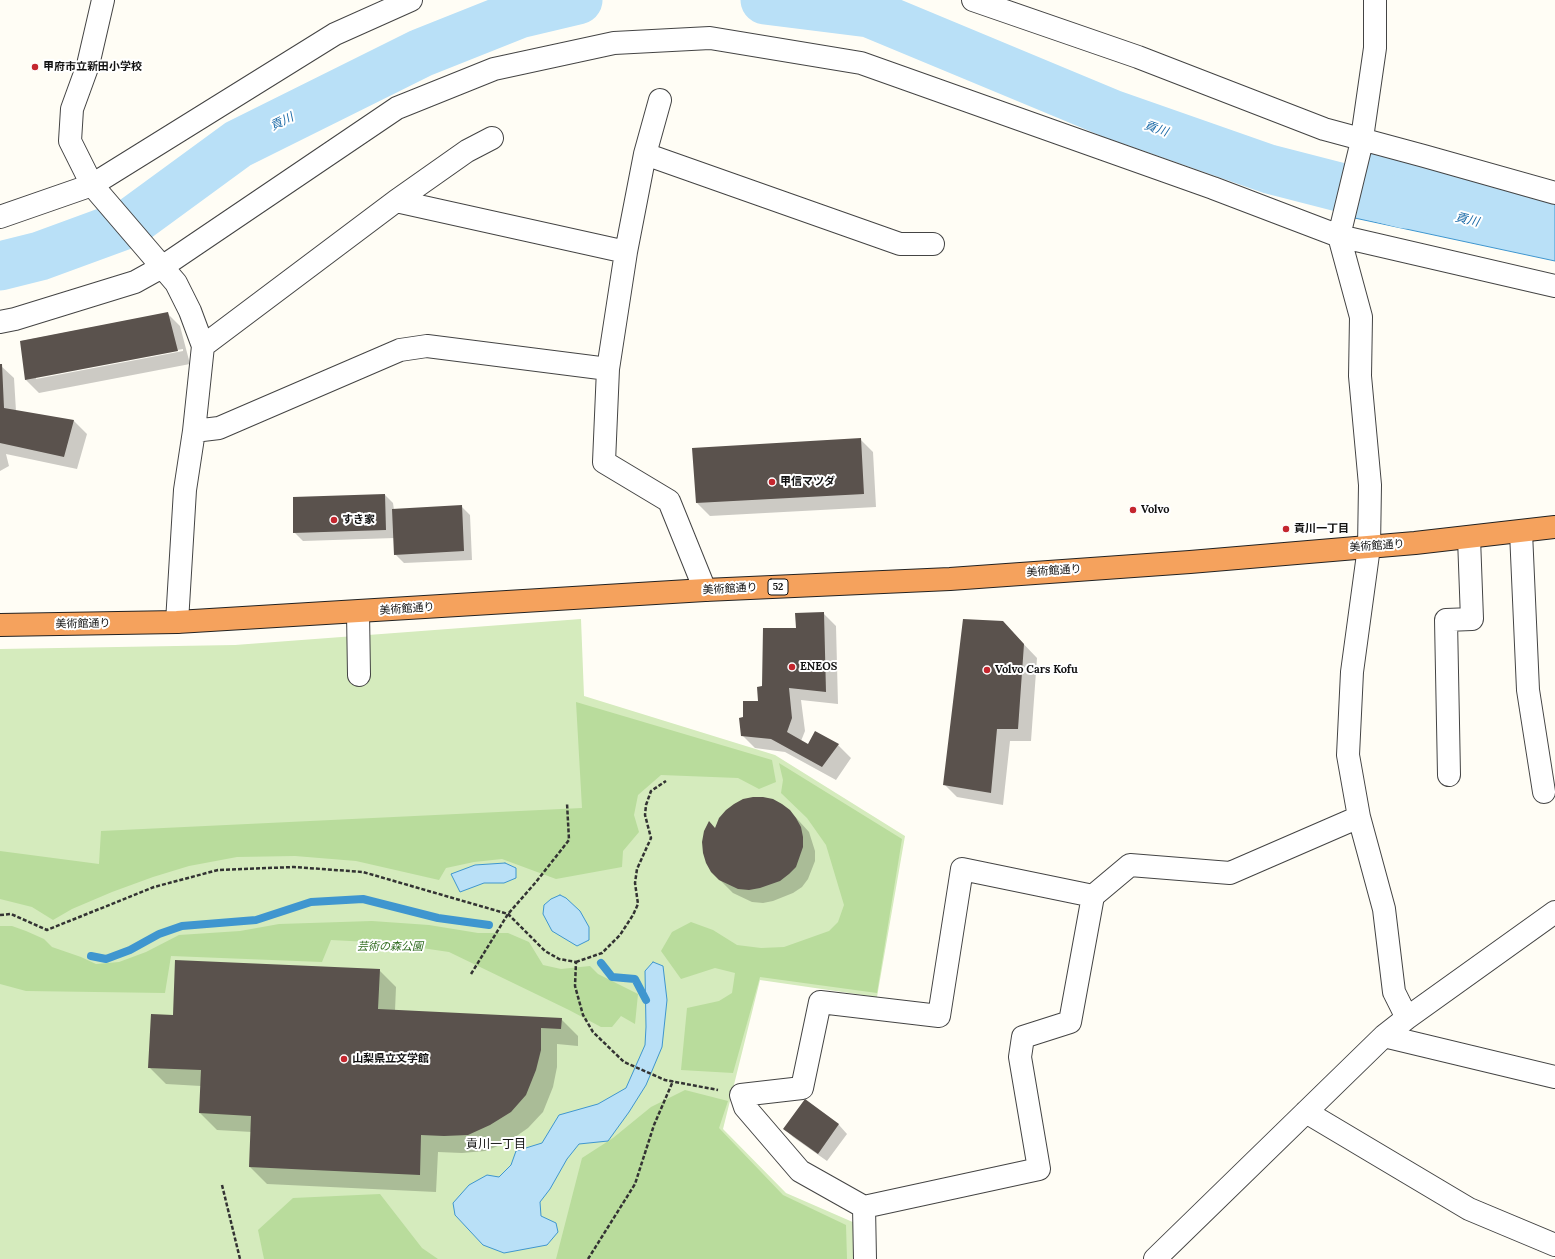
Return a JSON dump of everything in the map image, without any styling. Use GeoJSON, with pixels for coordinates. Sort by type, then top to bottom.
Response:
{"type":"FeatureCollection","features":[{"type":"Feature","properties":{"kind":"highway","name":"美術館通り"},"geometry":{"type":"LineString","coordinates":[[0,625],[177,622],[706,590],[950,579],[1190,562],[1369,547],[1469,538],[1555,527]]}},
{"type":"Feature","properties":{"kind":"street"},"geometry":{"type":"LineString","coordinates":[[103,0],[88,65],[72,109],[70,142],[94,187],[176,283],[190,311],[203,346],[194,431],[184,490],[177,622]]}},
{"type":"Feature","properties":{"kind":"street"},"geometry":{"type":"LineString","coordinates":[[0,217],[94,187],[335,34],[411,0]]}},
{"type":"Feature","properties":{"kind":"street"},"geometry":{"type":"LineString","coordinates":[[973,0],[1138,57],[1361,142],[1424,156],[1542,191],[1555,193]]}},
{"type":"Feature","properties":{"kind":"street"},"geometry":{"type":"LineString","coordinates":[[1375,0],[1375,48],[1361,142],[1340,232],[1360,317],[1360,376],[1370,485],[1369,547],[1352,672],[1348,755],[1359,817],[1384,909],[1394,992],[1407,1018]]}},
{"type":"Feature","properties":{"kind":"street"},"geometry":{"type":"LineString","coordinates":[[0,322],[15,320],[135,282],[159,264],[397,108],[494,69],[614,43],[710,38],[861,62],[1340,232],[1555,286]]}},
{"type":"Feature","properties":{"kind":"street"},"geometry":{"type":"LineString","coordinates":[[660,100],[645,154],[626,252],[608,369],[604,462],[669,501],[706,590]]}},
{"type":"Feature","properties":{"kind":"street"},"geometry":{"type":"LineString","coordinates":[[203,346],[396,201],[467,151],[492,138]]}},
{"type":"Feature","properties":{"kind":"street"},"geometry":{"type":"LineString","coordinates":[[645,154],[900,244],[933,244]]}},
{"type":"Feature","properties":{"kind":"street"},"geometry":{"type":"LineString","coordinates":[[396,201],[626,252]]}},
{"type":"Feature","properties":{"kind":"street"},"geometry":{"type":"LineString","coordinates":[[194,431],[219,428],[400,350],[427,346],[608,369]]}},
{"type":"Feature","properties":{"kind":"street"},"geometry":{"type":"LineString","coordinates":[[1521,532],[1528,690],[1544,792]]}},
{"type":"Feature","properties":{"kind":"street"},"geometry":{"type":"LineString","coordinates":[[1449,775],[1446,620],[1472,620],[1469,538]]}},
{"type":"Feature","properties":{"kind":"street"},"geometry":{"type":"LineString","coordinates":[[358,612],[359,675]]}},
{"type":"Feature","properties":{"kind":"street"},"geometry":{"type":"LineString","coordinates":[[1093,896],[962,869],[939,1016],[820,1002],[802,1088],[741,1096],[745,1106],[800,1171],[864,1207],[1039,1169],[1020,1056],[1023,1037],[1070,1022],[1093,896],[1130,864],[1230,873],[1359,817]]}},
{"type":"Feature","properties":{"kind":"street"},"geometry":{"type":"LineString","coordinates":[[1155,1259],[1384,1036],[1555,912]]}},
{"type":"Feature","properties":{"kind":"street"},"geometry":{"type":"LineString","coordinates":[[1384,1036],[1555,1077]]}},
{"type":"Feature","properties":{"kind":"street"},"geometry":{"type":"LineString","coordinates":[[1306,1112],[1469,1209],[1555,1245]]}},
{"type":"Feature","properties":{"kind":"street"},"geometry":{"type":"LineString","coordinates":[[864,1207],[865,1259]]}},
{"type":"Feature","properties":{"kind":"path"},"geometry":{"type":"LineString","coordinates":[[0,915],[11,914],[47,930],[154,887],[218,870],[294,867],[363,872],[508,914],[545,951],[559,959],[576,962],[602,953],[620,934],[633,915],[638,904],[635,883],[637,869],[651,838],[645,815],[646,805],[651,791],[666,781]]}},
{"type":"Feature","properties":{"kind":"path"},"geometry":{"type":"LineString","coordinates":[[471,974],[508,914],[536,882],[569,840],[567,803]]}},
{"type":"Feature","properties":{"kind":"path"},"geometry":{"type":"LineString","coordinates":[[576,962],[575,986],[583,1016],[593,1032],[624,1062],[665,1080],[741,1096]]}},
{"type":"Feature","properties":{"kind":"path"},"geometry":{"type":"LineString","coordinates":[[588,1259],[634,1184],[654,1125],[673,1081]]}},
{"type":"Feature","properties":{"kind":"path"},"geometry":{"type":"LineString","coordinates":[[222,1185],[240,1259]]}},
{"type":"Feature","properties":{"kind":"green space","name":"芸術の森公園"},"geometry":{"type":"Polygon","coordinates":[[[581,619],[584,696],[775,755],[905,836],[877,997],[760,980],[723,1129],[786,1193],[855,1223],[855,1259],[0,1259],[0,649],[235,645],[581,619]]]}},
{"type":"Feature","properties":{"kind":"green space"},"geometry":{"type":"Polygon","coordinates":[[[576,702],[772,760],[776,782],[759,789],[738,778],[661,775],[638,795],[634,815],[639,832],[623,851],[622,867],[556,879],[502,859],[474,862],[446,868],[439,880],[356,861],[295,856],[237,857],[189,866],[153,877],[72,909],[53,920],[32,907],[0,899],[0,851],[99,864],[101,831],[582,808],[576,702]]]}},
{"type":"Feature","properties":{"kind":"green space"},"geometry":{"type":"Polygon","coordinates":[[[779,763],[902,839],[877,993],[760,977],[733,1073],[681,1070],[687,1008],[719,1001],[732,993],[735,973],[715,968],[681,979],[661,951],[672,932],[691,922],[713,930],[737,945],[761,948],[784,947],[829,931],[838,922],[844,905],[826,845],[807,818],[781,793],[783,780],[779,763]]]}},
{"type":"Feature","properties":{"kind":"green space"},"geometry":{"type":"Polygon","coordinates":[[[372,921],[429,925],[478,933],[508,933],[529,942],[543,965],[561,969],[590,966],[598,974],[638,994],[635,1024],[621,1016],[612,1027],[601,1027],[449,952],[388,943],[331,940],[322,962],[171,956],[165,993],[26,991],[0,984],[0,926],[12,926],[26,931],[44,939],[52,947],[96,964],[119,962],[146,952],[179,935],[240,931],[279,924],[372,921]]]}},
{"type":"Feature","properties":{"kind":"green space"},"geometry":{"type":"Polygon","coordinates":[[[685,1090],[728,1101],[719,1128],[783,1195],[846,1225],[847,1259],[556,1259],[582,1158],[613,1138],[651,1107],[685,1090]]]}},
{"type":"Feature","properties":{"kind":"green space"},"geometry":{"type":"Polygon","coordinates":[[[380,1194],[422,1248],[438,1259],[264,1259],[258,1230],[293,1198],[380,1194]]]}},
{"type":"Feature","properties":{"kind":"water"},"geometry":{"type":"Polygon","coordinates":[[[1365,150],[1555,198],[1555,261],[1350,217],[1365,150]]]}},
{"type":"Feature","properties":{"kind":"water"},"geometry":{"type":"Polygon","coordinates":[[[505,863],[516,868],[516,878],[504,883],[484,883],[460,892],[451,874],[475,865],[505,863]]]}},
{"type":"Feature","properties":{"kind":"water"},"geometry":{"type":"Polygon","coordinates":[[[560,895],[566,898],[580,911],[589,927],[589,940],[577,946],[552,931],[543,914],[544,905],[551,899],[560,895]]]}},
{"type":"Feature","properties":{"kind":"water"},"geometry":{"type":"Polygon","coordinates":[[[653,962],[663,966],[667,1000],[662,1047],[646,1085],[608,1141],[579,1144],[567,1159],[550,1189],[540,1202],[541,1216],[556,1223],[558,1232],[547,1245],[504,1253],[483,1245],[455,1215],[453,1203],[469,1185],[487,1175],[499,1177],[511,1165],[516,1151],[542,1143],[559,1115],[598,1104],[626,1088],[645,1045],[645,971],[653,962]]]}},
{"type":"Feature","properties":{"kind":"building"},"geometry":{"type":"Polygon","coordinates":[[[168,312],[178,351],[25,380],[20,341],[168,312]]]}},
{"type":"Feature","properties":{"kind":"building"},"geometry":{"type":"Polygon","coordinates":[[[0,364],[2,364],[4,408],[74,420],[64,457],[0,443],[0,364]]]}},
{"type":"Feature","properties":{"kind":"building"},"geometry":{"type":"Polygon","coordinates":[[[861,438],[864,494],[696,503],[692,448],[861,438]]]}},
{"type":"Feature","properties":{"kind":"building"},"geometry":{"type":"Polygon","coordinates":[[[385,494],[386,530],[293,533],[293,497],[385,494]]]}},
{"type":"Feature","properties":{"kind":"building"},"geometry":{"type":"Polygon","coordinates":[[[462,505],[464,551],[394,555],[392,509],[462,505]]]}},
{"type":"Feature","properties":{"kind":"building"},"geometry":{"type":"Polygon","coordinates":[[[824,612],[826,692],[789,688],[792,718],[787,732],[808,744],[815,731],[839,744],[822,767],[771,739],[741,736],[739,718],[743,717],[743,701],[758,701],[757,687],[762,686],[763,628],[796,628],[795,613],[824,612]]]}},
{"type":"Feature","properties":{"kind":"building"},"geometry":{"type":"Polygon","coordinates":[[[963,619],[1003,621],[1024,644],[1018,729],[997,729],[991,793],[943,785],[963,619]]]}},
{"type":"Feature","properties":{"kind":"building"},"geometry":{"type":"Polygon","coordinates":[[[753,797],[773,799],[790,810],[801,827],[803,847],[796,867],[780,881],[760,888],[749,890],[738,889],[719,880],[711,872],[703,853],[702,842],[704,831],[709,821],[715,828],[719,818],[726,810],[743,799],[753,797]]]}},
{"type":"Feature","properties":{"kind":"building","name":"山梨県立文学館"},"geometry":{"type":"Polygon","coordinates":[[[175,960],[380,969],[378,1009],[562,1018],[561,1029],[541,1028],[541,1050],[536,1070],[526,1095],[511,1112],[490,1125],[468,1135],[421,1135],[420,1175],[249,1167],[251,1116],[199,1113],[201,1070],[148,1068],[151,1014],[173,1015],[175,960]]]}},
{"type":"Feature","properties":{"kind":"building"},"geometry":{"type":"Polygon","coordinates":[[[805,1099],[839,1124],[818,1154],[783,1129],[805,1099]]]}},
{"type":"Feature","properties":{"kind":"waterway","name":"貢川"},"geometry":{"type":"LineString","coordinates":[[0,266],[40,256],[130,223],[238,144],[421,53],[519,14],[578,0]]}},
{"type":"Feature","properties":{"kind":"waterway","name":"貢川"},"geometry":{"type":"LineString","coordinates":[[765,0],[869,13],[1112,114],[1269,169],[1405,204]]}},
{"type":"Feature","properties":{"kind":"waterway"},"geometry":{"type":"LineString","coordinates":[[91,956],[106,959],[130,950],[159,934],[182,926],[256,920],[311,902],[363,899],[438,918],[489,925]]}},
{"type":"Feature","properties":{"kind":"waterway"},"geometry":{"type":"LineString","coordinates":[[601,963],[612,977],[635,979],[646,1000]]}},
{"type":"Feature","properties":{"kind":"place","name":"甲府市立新田小学校"},"geometry":{"type":"Point","coordinates":[35,67]}},
{"type":"Feature","properties":{"kind":"place","name":"甲信マツダ"},"geometry":{"type":"Point","coordinates":[772,482]}},
{"type":"Feature","properties":{"kind":"place","name":"Volvo"},"geometry":{"type":"Point","coordinates":[1133,510]}},
{"type":"Feature","properties":{"kind":"place","name":"すき家"},"geometry":{"type":"Point","coordinates":[334,520]}},
{"type":"Feature","properties":{"kind":"place","name":"貢川一丁目"},"geometry":{"type":"Point","coordinates":[1286,529]}},
{"type":"Feature","properties":{"kind":"place","name":"ENEOS"},"geometry":{"type":"Point","coordinates":[792,667]}},
{"type":"Feature","properties":{"kind":"place","name":"Volvo Cars Kofu"},"geometry":{"type":"Point","coordinates":[987,670]}},
{"type":"Feature","properties":{"kind":"place","name":"山梨県立文学館"},"geometry":{"type":"Point","coordinates":[344,1059]}},
{"type":"Feature","properties":{"kind":"district","name":"貢川一丁目"},"geometry":{"type":"Point","coordinates":[496,1145]}}]}
